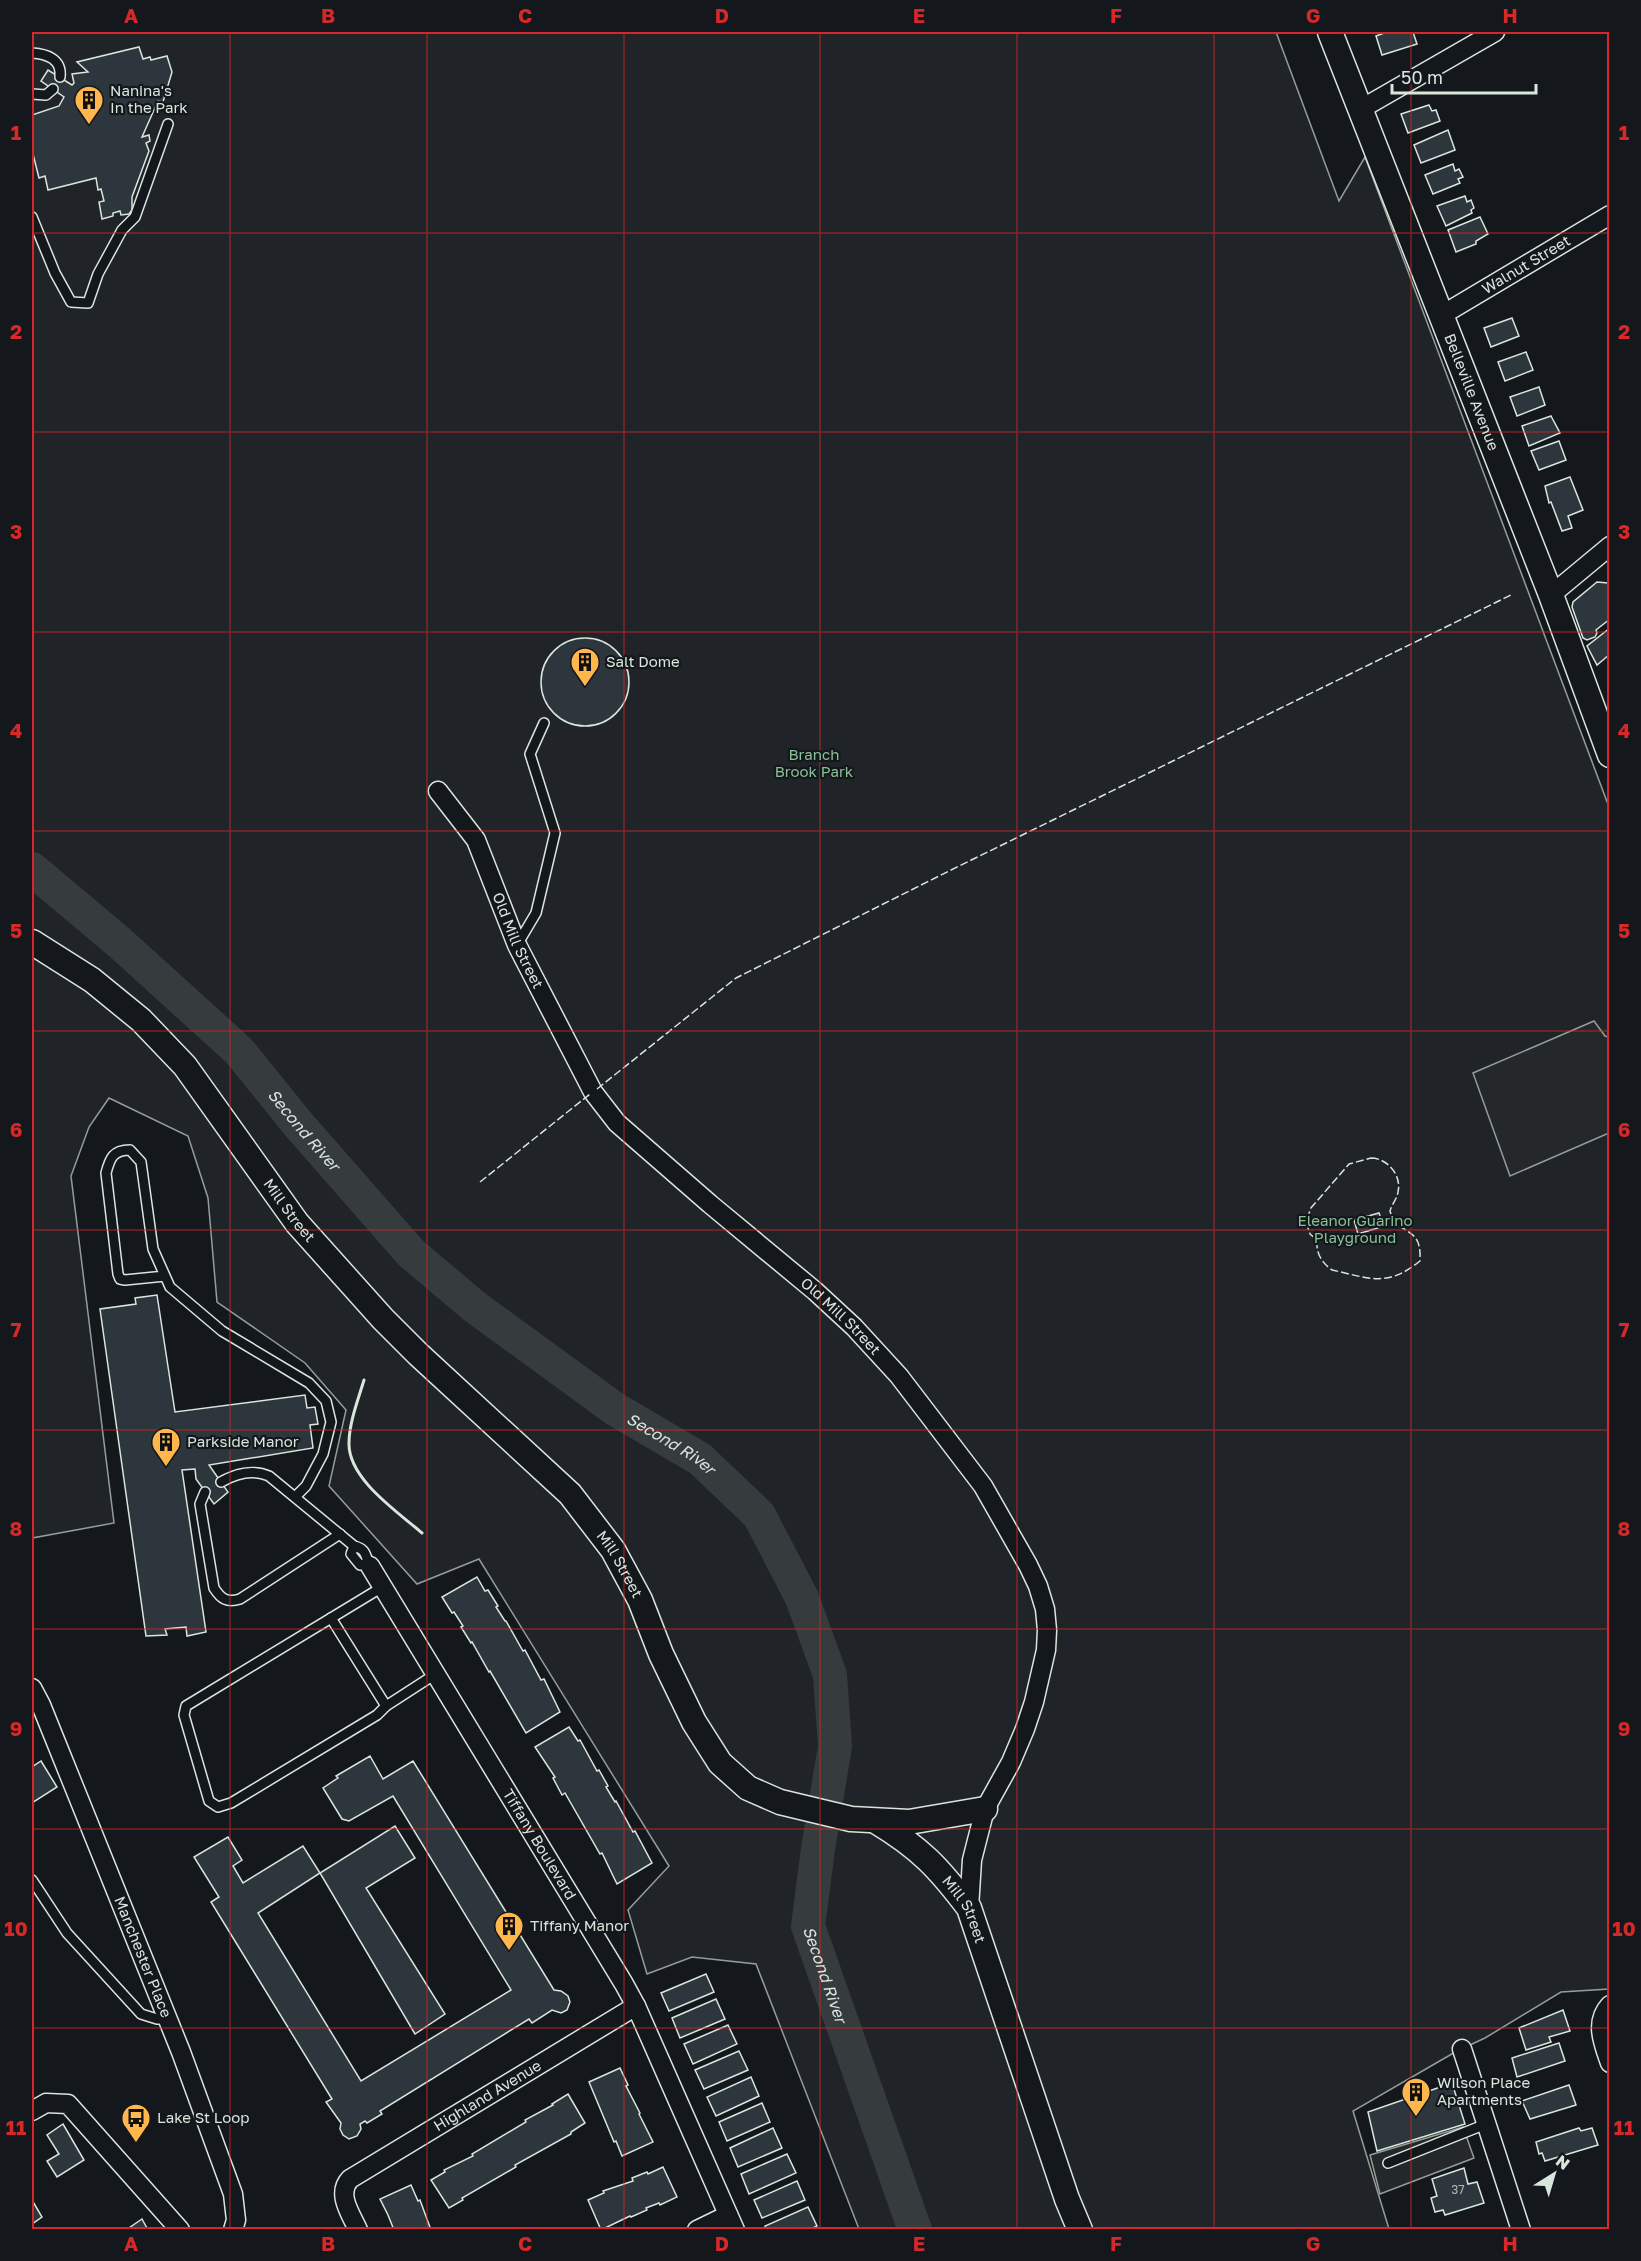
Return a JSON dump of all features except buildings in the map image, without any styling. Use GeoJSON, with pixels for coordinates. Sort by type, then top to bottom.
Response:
{"type":"FeatureCollection","features":[{"type":"Feature","properties":{"kind":"street","name":"Belleville Avenue"},"geometry":{"type":"LineString","coordinates":[[1330,32],[1551,595],[1610,755]]}},
{"type":"Feature","properties":{"kind":"street"},"geometry":{"type":"LineString","coordinates":[[1361,110],[1494,32]]}},
{"type":"Feature","properties":{"kind":"street","name":"Walnut Street"},"geometry":{"type":"LineString","coordinates":[[1442,315],[1610,215]]}},
{"type":"Feature","properties":{"kind":"street"},"geometry":{"type":"LineString","coordinates":[[1551,595],[1610,546]]}},
{"type":"Feature","properties":{"kind":"street","name":"Old Mill Street"},"geometry":{"type":"LineString","coordinates":[[438,791],[476,840],[517,945],[593,1092],[617,1123],[815,1291],[899,1376],[982,1486],[1023,1555],[1038,1586],[1045,1609],[1046,1650],[1025,1729],[1011,1762],[985,1809],[972,1860],[969,1908]]}},
{"type":"Feature","properties":{"kind":"street","name":"Mill Street"},"geometry":{"type":"LineString","coordinates":[[32,942],[92,980],[148,1027],[185,1066],[297,1224],[418,1354],[570,1494],[613,1550],[640,1600],[661,1654],[694,1722],[720,1763],[748,1788],[780,1802],[851,1819],[875,1821],[907,1840],[946,1879],[969,1908],[1063,2188],[1080,2229]]}},
{"type":"Feature","properties":{"kind":"street","name":"Tiffany Boulevard"},"geometry":{"type":"LineString","coordinates":[[370,1565],[636,2006],[731,2222]]}},
{"type":"Feature","properties":{"kind":"street","name":"Manchester Place"},"geometry":{"type":"LineString","coordinates":[[32,1688],[41,1705],[168,2019],[232,2194],[236,2220],[233,2229]]}},
{"type":"Feature","properties":{"kind":"street"},"geometry":{"type":"LineString","coordinates":[[875,1821],[909,1822],[985,1809]]}},
{"type":"Feature","properties":{"kind":"street"},"geometry":{"type":"LineString","coordinates":[[1610,2005],[1602,2019],[1600,2034],[1610,2063]]}},
{"type":"Feature","properties":{"kind":"street","name":"Highland Avenue"},"geometry":{"type":"LineString","coordinates":[[358,2229],[344,2196],[344,2189],[350,2179],[636,2006]]}},
{"type":"Feature","properties":{"kind":"street"},"geometry":{"type":"LineString","coordinates":[[1462,2049],[1521,2229]]}},
{"type":"Feature","properties":{"kind":"street"},"geometry":{"type":"LineString","coordinates":[[32,2111],[46,2103],[68,2104],[180,2229]]}},
{"type":"Feature","properties":{"kind":"street"},"geometry":{"type":"LineString","coordinates":[[697,2229],[731,2222]]}},
{"type":"Feature","properties":{"kind":"lane"},"geometry":{"type":"LineString","coordinates":[[32,53],[46,55],[56,60],[61,70],[60,77]]}},
{"type":"Feature","properties":{"kind":"lane"},"geometry":{"type":"LineString","coordinates":[[32,94],[46,95],[53,89]]}},
{"type":"Feature","properties":{"kind":"lane"},"geometry":{"type":"LineString","coordinates":[[32,217],[55,273],[71,302],[88,303],[98,274],[122,230],[135,217],[168,124]]}},
{"type":"Feature","properties":{"kind":"lane"},"geometry":{"type":"LineString","coordinates":[[517,945],[536,913],[555,833],[530,754],[544,723]]}},
{"type":"Feature","properties":{"kind":"lane"},"geometry":{"type":"LineString","coordinates":[[165,1276],[125,1280],[120,1279],[118,1274],[106,1173],[110,1157],[120,1150],[130,1150],[141,1162],[153,1249],[170,1287],[222,1331],[309,1383],[326,1401],[331,1422],[323,1454],[306,1486],[295,1497]]}},
{"type":"Feature","properties":{"kind":"lane"},"geometry":{"type":"LineString","coordinates":[[221,1482],[229,1477],[249,1473],[262,1473],[269,1476],[354,1546],[351,1554],[360,1565],[370,1565]]}},
{"type":"Feature","properties":{"kind":"lane"},"geometry":{"type":"LineString","coordinates":[[205,1492],[200,1504],[214,1588],[222,1598],[233,1601],[240,1599],[340,1534]]}},
{"type":"Feature","properties":{"kind":"lane"},"geometry":{"type":"LineString","coordinates":[[384,1586],[186,1706],[184,1715],[209,1801],[218,1807],[231,1803],[377,1715],[386,1706],[437,1674]]}},
{"type":"Feature","properties":{"kind":"lane"},"geometry":{"type":"LineString","coordinates":[[332,1618],[386,1706]]}},
{"type":"Feature","properties":{"kind":"lane"},"geometry":{"type":"LineString","coordinates":[[32,1880],[67,1933],[141,2014],[168,2019]]}},
{"type":"Feature","properties":{"kind":"lane"},"geometry":{"type":"LineString","coordinates":[[1388,2163],[1486,2124]]}},
{"type":"Feature","properties":{"kind":"green space","name":"Branch Brook Park"},"geometry":{"type":"Polygon","coordinates":[[[32,32],[1276,32],[1339,201],[1365,157],[1609,807],[1609,1989],[1561,1992],[1485,2038],[1457,2051],[1353,2111],[1389,2229],[859,2229],[756,1964],[692,1957],[647,1974],[628,1910],[669,1866],[479,1559],[417,1584],[329,1486],[346,1410],[305,1363],[217,1302],[208,1198],[188,1136],[109,1098],[89,1127],[71,1176],[114,1523],[32,1538],[32,32]]]}},
{"type":"Feature","properties":{"kind":"shaded area"},"geometry":{"type":"Polygon","coordinates":[[[1594,1021],[1605,1036],[1609,1037],[1609,1133],[1510,1176],[1473,1073],[1594,1021]]]}},
{"type":"Feature","properties":{"kind":"shaded area"},"geometry":{"type":"Polygon","coordinates":[[[1463,2127],[1474,2158],[1380,2194],[1370,2155],[1463,2127]]]}},
{"type":"Feature","properties":{"kind":"waterway","name":"Second River"},"geometry":{"type":"LineString","coordinates":[[32,869],[120,943],[239,1051],[298,1124],[411,1253],[475,1307],[615,1409],[700,1459],[759,1515],[802,1598],[830,1675],[835,1746],[808,1926],[915,2230]]}},
{"type":"Feature","properties":{"kind":"fence"},"geometry":{"type":"LineString","coordinates":[[597,1089],[736,978],[1513,594]]}},
{"type":"Feature","properties":{"kind":"fence"},"geometry":{"type":"LineString","coordinates":[[480,1182],[590,1094]]}},
{"type":"Feature","properties":{"kind":"fence"},"geometry":{"type":"LineString","coordinates":[[1371,1158],[1388,1164],[1395,1174],[1399,1186],[1397,1197],[1390,1211],[1394,1223],[1415,1237],[1420,1252],[1420,1261],[1408,1269],[1398,1275],[1378,1279],[1332,1270],[1320,1257],[1317,1240],[1310,1234],[1307,1225],[1310,1209],[1349,1164],[1371,1158]]}},
{"type":"Feature","properties":{"kind":"wall"},"geometry":{"type":"LineString","coordinates":[[364,1380],[350,1428],[351,1456],[365,1482],[376,1494],[422,1533]]}},
{"type":"Feature","properties":{"kind":"place","name":"Nanina's In the Park"},"geometry":{"type":"Point","coordinates":[89,126]}},
{"type":"Feature","properties":{"kind":"place","name":"Salt Dome"},"geometry":{"type":"Point","coordinates":[585,688]}},
{"type":"Feature","properties":{"kind":"place","name":"Parkside Manor"},"geometry":{"type":"Point","coordinates":[166,1468]}},
{"type":"Feature","properties":{"kind":"place","name":"Tiffany Manor"},"geometry":{"type":"Point","coordinates":[509,1952]}},
{"type":"Feature","properties":{"kind":"place","name":"Wilson Place Apartments"},"geometry":{"type":"Point","coordinates":[1416,2118]}},
{"type":"Feature","properties":{"kind":"place","name":"Lake St Loop"},"geometry":{"type":"Point","coordinates":[136,2144]}},
{"type":"Feature","properties":{"kind":"park label","name":"Eleanor Guarino Playground"},"geometry":{"type":"Point","coordinates":[1355,1230]}}]}
